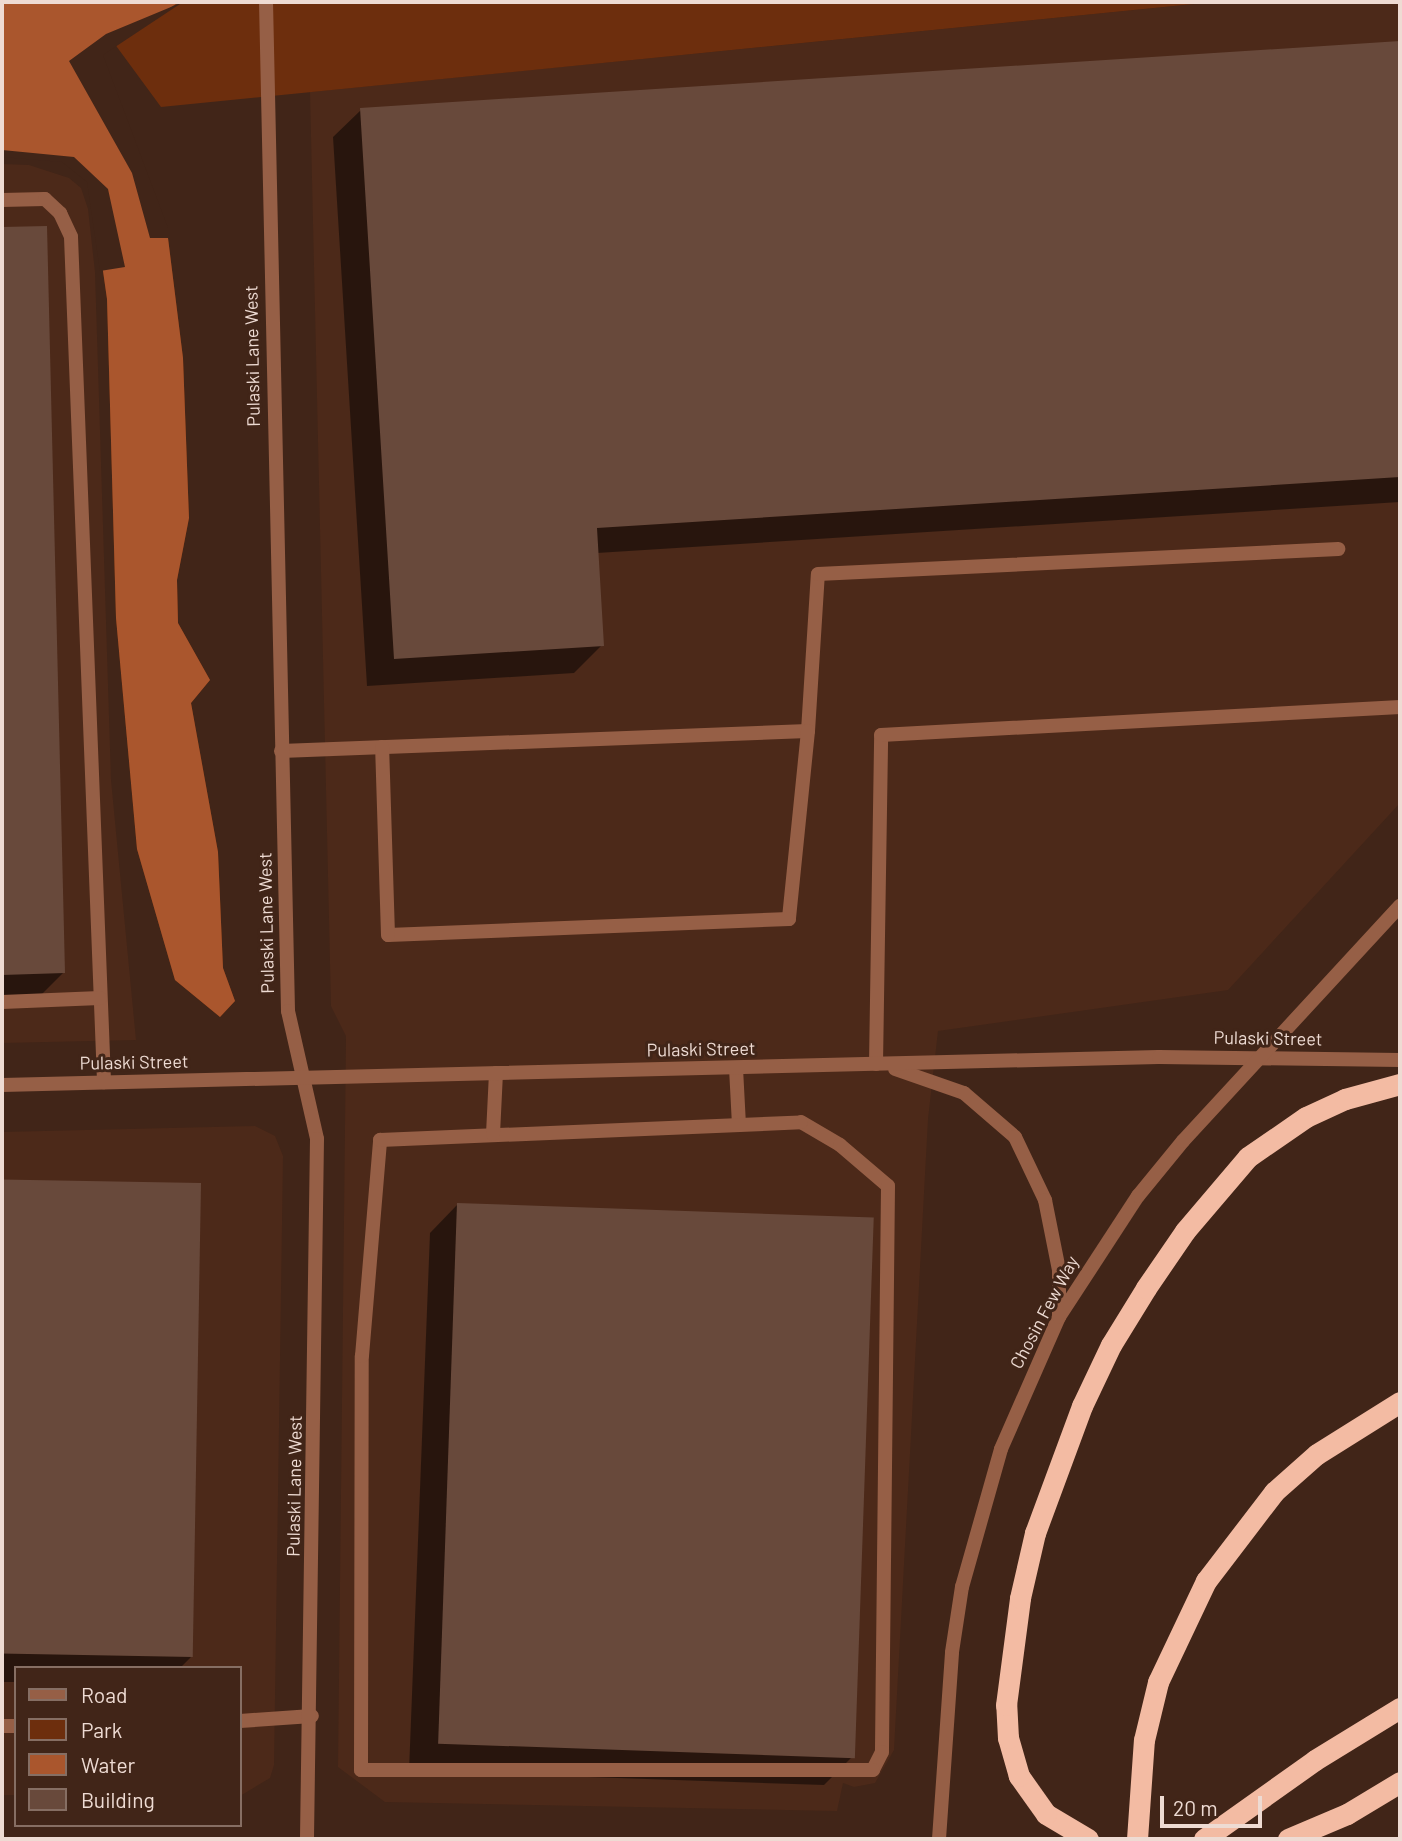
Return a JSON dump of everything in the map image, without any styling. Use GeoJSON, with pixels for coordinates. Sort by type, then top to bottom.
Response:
{"type":"FeatureCollection","features":[{"type":"Feature","properties":{"kind":"highway"},"geometry":{"type":"LineString","coordinates":[[1087,1839],[1046,1814],[1019,1776],[1010,1748],[1006,1704],[1020,1598],[1035,1533],[1082,1406],[1111,1345],[1146,1288],[1185,1231],[1248,1157],[1306,1116],[1345,1099],[1400,1084]]}},
{"type":"Feature","properties":{"kind":"highway"},"geometry":{"type":"LineString","coordinates":[[1137,1839],[1144,1740],[1158,1682],[1180,1629],[1237,1535],[1274,1492],[1317,1454],[1400,1402]]}},
{"type":"Feature","properties":{"kind":"highway"},"geometry":{"type":"LineString","coordinates":[[1204,1839],[1315,1760],[1400,1708]]}},
{"type":"Feature","properties":{"kind":"highway"},"geometry":{"type":"LineString","coordinates":[[1288,1839],[1347,1814],[1400,1782]]}},
{"type":"Feature","properties":{"kind":"street","name":"Pulaski Lane West"},"geometry":{"type":"LineString","coordinates":[[266,2],[288,1011],[317,1139],[312,1716],[307,1839]]}},
{"type":"Feature","properties":{"kind":"street"},"geometry":{"type":"LineString","coordinates":[[2,200],[45,199],[61,213],[71,237],[104,1082]]}},
{"type":"Feature","properties":{"kind":"street"},"geometry":{"type":"LineString","coordinates":[[382,747],[388,935],[789,919],[808,731],[818,574],[1338,549]]}},
{"type":"Feature","properties":{"kind":"street"},"geometry":{"type":"LineString","coordinates":[[1059,1317],[1055,1237],[1041,1188],[1016,1138],[964,1093],[931,1078],[876,1065],[881,735],[1400,707]]}},
{"type":"Feature","properties":{"kind":"street"},"geometry":{"type":"LineString","coordinates":[[281,751],[808,731]]}},
{"type":"Feature","properties":{"kind":"street","name":"Chosin Few Way"},"geometry":{"type":"LineString","coordinates":[[939,1839],[952,1652],[965,1575],[1001,1449],[1059,1317],[1138,1196],[1261,1056],[1400,906]]}},
{"type":"Feature","properties":{"kind":"street"},"geometry":{"type":"LineString","coordinates":[[2,1002],[100,998]]}},
{"type":"Feature","properties":{"kind":"street","name":"Pulaski Street"},"geometry":{"type":"LineString","coordinates":[[2,1085],[1261,1056],[1400,1060]]}},
{"type":"Feature","properties":{"kind":"street"},"geometry":{"type":"LineString","coordinates":[[736,1068],[740,1125]]}},
{"type":"Feature","properties":{"kind":"street"},"geometry":{"type":"LineString","coordinates":[[493,1134],[496,1073]]}},
{"type":"Feature","properties":{"kind":"street"},"geometry":{"type":"LineString","coordinates":[[801,1122],[840,1145],[888,1186],[882,1752],[873,1770],[649,1766],[361,1769],[362,1356],[380,1140],[740,1125],[801,1122]]}},
{"type":"Feature","properties":{"kind":"street"},"geometry":{"type":"LineString","coordinates":[[242,1721],[312,1716]]}},
{"type":"Feature","properties":{"kind":"shaded area"},"geometry":{"type":"Polygon","coordinates":[[[1214,2],[1400,2],[1400,803],[1228,990],[938,1031],[928,1119],[894,1750],[875,1783],[854,1787],[843,1783],[837,1811],[385,1802],[338,1767],[346,1036],[331,1006],[310,92],[1214,2]]]}},
{"type":"Feature","properties":{"kind":"shaded area"},"geometry":{"type":"Polygon","coordinates":[[[2,164],[29,165],[69,178],[81,188],[88,209],[95,272],[111,780],[136,1040],[2,1043],[2,164]]]}},
{"type":"Feature","properties":{"kind":"shaded area"},"geometry":{"type":"Polygon","coordinates":[[[255,1126],[275,1136],[283,1156],[274,1765],[270,1778],[242,1795],[242,1666],[14,1666],[14,1795],[2,1795],[2,1132],[255,1126]]]}},
{"type":"Feature","properties":{"kind":"green space"},"geometry":{"type":"Polygon","coordinates":[[[2,2],[1214,2],[161,107],[114,43],[99,54],[168,238],[183,358],[189,518],[177,580],[178,623],[210,680],[191,703],[218,852],[223,968],[235,1001],[220,1017],[175,980],[137,849],[116,618],[107,299],[90,180],[2,2]]]}},
{"type":"Feature","properties":{"kind":"water"},"geometry":{"type":"Polygon","coordinates":[[[2,2],[179,2],[99,54],[168,238],[183,358],[189,518],[177,580],[178,623],[210,680],[191,703],[218,852],[223,968],[235,1001],[220,1017],[175,980],[137,849],[116,618],[107,299],[90,180],[63,159],[2,154],[2,2]]]}},
{"type":"Feature","properties":{"kind":"pier"},"geometry":{"type":"Polygon","coordinates":[[[183,2],[103,55],[168,228],[168,238],[150,238],[132,173],[69,61],[106,34],[183,2]]]}},
{"type":"Feature","properties":{"kind":"pier"},"geometry":{"type":"Polygon","coordinates":[[[2,150],[74,157],[108,189],[125,267],[100,271],[87,182],[62,162],[2,157],[2,150]]]}},
{"type":"Feature","properties":{"kind":"building"},"geometry":{"type":"Polygon","coordinates":[[[1400,41],[1400,477],[597,528],[604,646],[394,659],[360,108],[1400,41]]]}},
{"type":"Feature","properties":{"kind":"building"},"geometry":{"type":"Polygon","coordinates":[[[47,226],[65,973],[2,975],[2,227],[47,226]]]}},
{"type":"Feature","properties":{"kind":"building"},"geometry":{"type":"Polygon","coordinates":[[[2,1180],[201,1183],[193,1657],[2,1654],[2,1180]]]}},
{"type":"Feature","properties":{"kind":"building"},"geometry":{"type":"Polygon","coordinates":[[[457,1203],[874,1218],[855,1758],[438,1744],[457,1203]]]}}]}
